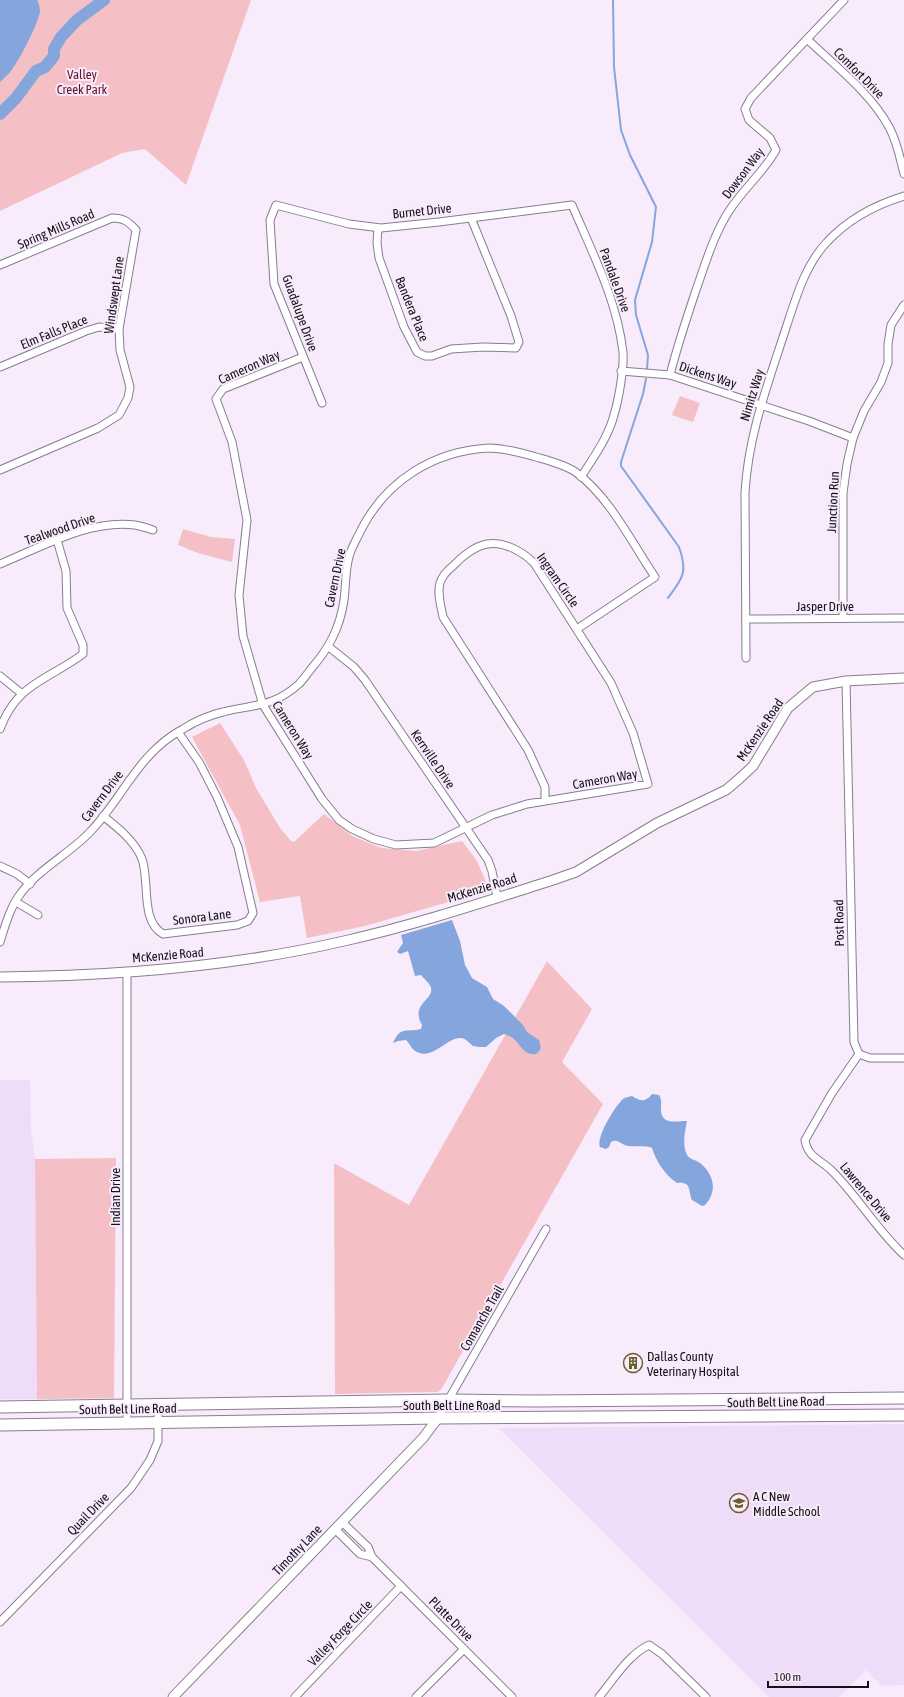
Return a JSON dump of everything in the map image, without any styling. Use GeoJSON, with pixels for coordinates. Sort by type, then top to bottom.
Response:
{"type":"FeatureCollection","features":[{"type":"Feature","properties":{"kind":"main road","name":"South Belt Line Road"},"geometry":{"type":"LineString","coordinates":[[0,1407],[448,1400],[536,1401],[904,1398]]}},
{"type":"Feature","properties":{"kind":"main road"},"geometry":{"type":"LineString","coordinates":[[803,1399],[810,1410],[811,1416]]}},
{"type":"Feature","properties":{"kind":"main road"},"geometry":{"type":"LineString","coordinates":[[839,1416],[852,1403],[860,1399]]}},
{"type":"Feature","properties":{"kind":"main road"},"geometry":{"type":"LineString","coordinates":[[871,1399],[877,1407],[878,1415]]}},
{"type":"Feature","properties":{"kind":"main road","name":"South Belt Line Road"},"geometry":{"type":"LineString","coordinates":[[0,1425],[438,1418],[904,1415]]}},
{"type":"Feature","properties":{"kind":"street","name":"Dowson Way"},"geometry":{"type":"LineString","coordinates":[[670,375],[678,346],[717,232],[730,210],[749,184],[769,163],[776,150],[770,138],[749,120],[745,109],[751,98],[844,0]]}},
{"type":"Feature","properties":{"kind":"street","name":"Comfort Drive"},"geometry":{"type":"LineString","coordinates":[[807,39],[864,93],[878,110],[889,127],[897,145],[904,174]]}},
{"type":"Feature","properties":{"kind":"street","name":"Nimitz Way"},"geometry":{"type":"LineString","coordinates":[[746,658],[745,486],[749,451],[760,405],[798,291],[815,258],[827,242],[859,215],[882,202],[904,196]]}},
{"type":"Feature","properties":{"kind":"street","name":"Burnet Drive"},"geometry":{"type":"LineString","coordinates":[[276,206],[349,224],[378,228],[572,205]]}},
{"type":"Feature","properties":{"kind":"street","name":"Pandale Drive"},"geometry":{"type":"LineString","coordinates":[[572,205],[612,300],[623,353],[614,416],[603,442],[581,477]]}},
{"type":"Feature","properties":{"kind":"street","name":"Guadalupe Drive"},"geometry":{"type":"LineString","coordinates":[[276,206],[270,220],[271,260],[274,284],[322,403]]}},
{"type":"Feature","properties":{"kind":"street","name":"Spring Mills Road"},"geometry":{"type":"LineString","coordinates":[[0,265],[112,218],[121,218]]}},
{"type":"Feature","properties":{"kind":"street","name":"Windswept Lane"},"geometry":{"type":"LineString","coordinates":[[0,470],[98,428],[120,415],[128,398],[130,387],[120,350],[119,329],[136,230],[129,222],[121,218]]}},
{"type":"Feature","properties":{"kind":"street","name":"Bandera Place"},"geometry":{"type":"LineString","coordinates":[[378,228],[377,243],[379,258],[404,327],[417,352],[425,356],[432,356],[451,350],[482,347],[516,348],[519,342],[510,316],[471,218]]}},
{"type":"Feature","properties":{"kind":"street","name":"Junction Run"},"geometry":{"type":"LineString","coordinates":[[844,618],[843,493],[847,464],[853,438],[864,411],[881,382],[888,363],[888,344],[891,325],[904,305]]}},
{"type":"Feature","properties":{"kind":"street","name":"Elm Falls Place"},"geometry":{"type":"LineString","coordinates":[[0,367],[86,331],[99,328],[119,329]]}},
{"type":"Feature","properties":{"kind":"street","name":"Cameron Way"},"geometry":{"type":"LineString","coordinates":[[303,357],[223,389],[216,399],[232,442],[247,520],[239,594],[243,636],[263,705],[322,799],[339,820],[352,829],[374,839],[396,845],[434,843],[492,815],[527,804],[648,784]]}},
{"type":"Feature","properties":{"kind":"street","name":"Dickens Way"},"geometry":{"type":"LineString","coordinates":[[621,371],[670,375],[809,421],[853,438]]}},
{"type":"Feature","properties":{"kind":"street","name":"Cavern Drive"},"geometry":{"type":"LineString","coordinates":[[0,942],[6,921],[21,894],[45,870],[90,832],[116,800],[139,765],[163,742],[178,732],[221,712],[263,705],[274,701],[299,684],[329,647],[332,640],[344,603],[349,557],[371,511],[388,492],[420,467],[450,455],[490,448],[512,451],[553,462],[576,472],[603,498],[655,577],[577,629]]}},
{"type":"Feature","properties":{"kind":"street","name":"Tealwood Drive"},"geometry":{"type":"LineString","coordinates":[[0,564],[90,528],[117,524],[136,525],[153,530]]}},
{"type":"Feature","properties":{"kind":"street"},"geometry":{"type":"LineString","coordinates":[[0,729],[7,712],[22,693],[33,684],[83,654],[83,645],[67,608],[65,589],[66,571],[57,540]]}},
{"type":"Feature","properties":{"kind":"street","name":"Ingram Circle"},"geometry":{"type":"LineString","coordinates":[[544,801],[545,787],[528,750],[443,616],[439,596],[440,582],[456,562],[473,550],[487,544],[505,546],[521,552],[534,563],[611,683],[633,733],[648,784]]}},
{"type":"Feature","properties":{"kind":"street","name":"Jasper Drive"},"geometry":{"type":"LineString","coordinates":[[746,619],[904,618]]}},
{"type":"Feature","properties":{"kind":"street","name":"Kerrville Drive"},"geometry":{"type":"LineString","coordinates":[[329,647],[354,667],[365,680],[488,860],[492,871],[497,897]]}},
{"type":"Feature","properties":{"kind":"street"},"geometry":{"type":"LineString","coordinates":[[0,676],[22,693]]}},
{"type":"Feature","properties":{"kind":"street","name":"McKenzie Road"},"geometry":{"type":"LineString","coordinates":[[0,977],[43,977],[128,972],[212,964],[292,952],[386,930],[576,872],[657,823],[726,790],[753,766],[788,708],[813,687],[846,681],[904,678]]}},
{"type":"Feature","properties":{"kind":"street","name":"Post Road"},"geometry":{"type":"LineString","coordinates":[[846,681],[854,1042],[859,1054]]}},
{"type":"Feature","properties":{"kind":"street","name":"Sonora Lane"},"geometry":{"type":"LineString","coordinates":[[103,816],[122,832],[142,859],[149,913],[152,922],[158,931],[163,934],[236,925],[248,921],[253,913],[238,847],[217,797],[202,769],[178,732]]}},
{"type":"Feature","properties":{"kind":"street"},"geometry":{"type":"LineString","coordinates":[[0,866],[17,874],[30,884]]}},
{"type":"Feature","properties":{"kind":"street"},"geometry":{"type":"LineString","coordinates":[[16,902],[38,914]]}},
{"type":"Feature","properties":{"kind":"street","name":"Indian Drive"},"geometry":{"type":"LineString","coordinates":[[127,1422],[128,972]]}},
{"type":"Feature","properties":{"kind":"street"},"geometry":{"type":"LineString","coordinates":[[859,1054],[870,1058],[904,1058]]}},
{"type":"Feature","properties":{"kind":"street","name":"Lawrence Drive"},"geometry":{"type":"LineString","coordinates":[[859,1054],[832,1093],[805,1140],[806,1148],[811,1155],[829,1167],[841,1180],[904,1255]]}},
{"type":"Feature","properties":{"kind":"street","name":"Comanche Trail"},"geometry":{"type":"LineString","coordinates":[[438,1418],[546,1228]]}},
{"type":"Feature","properties":{"kind":"street","name":"Quail Drive"},"geometry":{"type":"LineString","coordinates":[[0,1622],[131,1488],[150,1460],[158,1441],[158,1405]]}},
{"type":"Feature","properties":{"kind":"street","name":"Timothy Lane"},"geometry":{"type":"LineString","coordinates":[[173,1697],[423,1438],[438,1418]]}},
{"type":"Feature","properties":{"kind":"street","name":"Platte Drive"},"geometry":{"type":"LineString","coordinates":[[342,1522],[368,1547],[372,1557],[512,1697]]}},
{"type":"Feature","properties":{"kind":"street","name":"Platte Drive"},"geometry":{"type":"LineString","coordinates":[[335,1529],[360,1554],[372,1557]]}},
{"type":"Feature","properties":{"kind":"street","name":"Valley Forge Circle"},"geometry":{"type":"LineString","coordinates":[[295,1697],[401,1586]]}},
{"type":"Feature","properties":{"kind":"street"},"geometry":{"type":"LineString","coordinates":[[599,1697],[633,1656],[641,1649],[649,1645],[662,1654],[706,1697]]}},
{"type":"Feature","properties":{"kind":"street"},"geometry":{"type":"LineString","coordinates":[[416,1697],[464,1649]]}},
{"type":"Feature","properties":{"kind":"shaded area"},"geometry":{"type":"Polygon","coordinates":[[[0,1080],[30,1080],[31,1131],[35,1159],[37,1399],[0,1399],[0,1080]]]}},
{"type":"Feature","properties":{"kind":"shaded area","name":"A C New Middle School"},"geometry":{"type":"Polygon","coordinates":[[[904,1424],[904,1685],[882,1686],[866,1670],[839,1697],[769,1697],[499,1428],[904,1424]]]}},
{"type":"Feature","properties":{"kind":"green space","name":"Valley Creek Park"},"geometry":{"type":"Polygon","coordinates":[[[0,0],[251,0],[186,185],[145,149],[122,153],[0,211],[0,0]]]}},
{"type":"Feature","properties":{"kind":"green space"},"geometry":{"type":"Polygon","coordinates":[[[680,396],[700,403],[693,422],[672,415],[680,396]]]}},
{"type":"Feature","properties":{"kind":"green space"},"geometry":{"type":"Polygon","coordinates":[[[183,529],[211,537],[235,539],[232,562],[198,553],[178,545],[183,529]]]}},
{"type":"Feature","properties":{"kind":"green space"},"geometry":{"type":"Polygon","coordinates":[[[220,723],[244,760],[256,788],[280,828],[291,841],[294,842],[324,814],[352,836],[382,848],[416,851],[462,841],[477,861],[487,884],[483,892],[365,926],[307,938],[300,896],[260,902],[240,825],[192,737],[220,723]]]}},
{"type":"Feature","properties":{"kind":"green space"},"geometry":{"type":"Polygon","coordinates":[[[547,961],[592,1009],[562,1062],[603,1104],[442,1388],[438,1392],[335,1394],[334,1163],[409,1205],[547,961]]]}},
{"type":"Feature","properties":{"kind":"green space"},"geometry":{"type":"Polygon","coordinates":[[[116,1158],[114,1398],[37,1399],[35,1159],[116,1158]]]}},
{"type":"Feature","properties":{"kind":"water"},"geometry":{"type":"Polygon","coordinates":[[[0,0],[37,0],[40,12],[32,34],[19,59],[10,72],[0,82],[0,0]]]}},
{"type":"Feature","properties":{"kind":"water"},"geometry":{"type":"Polygon","coordinates":[[[452,920],[460,941],[465,965],[472,978],[487,987],[493,999],[504,1006],[523,1025],[527,1032],[539,1040],[540,1048],[536,1054],[529,1054],[514,1039],[504,1034],[496,1038],[486,1047],[473,1046],[466,1040],[460,1038],[450,1041],[434,1051],[423,1054],[414,1050],[406,1040],[393,1043],[396,1037],[402,1032],[421,1029],[422,1025],[419,1018],[420,1007],[431,992],[429,984],[421,975],[415,976],[408,951],[400,954],[397,952],[403,943],[401,935],[452,920]]]}},
{"type":"Feature","properties":{"kind":"water"},"geometry":{"type":"Polygon","coordinates":[[[652,1094],[659,1095],[661,1101],[661,1113],[666,1120],[674,1122],[687,1121],[684,1142],[685,1151],[689,1158],[705,1167],[709,1172],[713,1183],[712,1194],[705,1205],[702,1206],[692,1200],[689,1187],[682,1183],[677,1183],[665,1172],[656,1158],[652,1148],[628,1146],[618,1141],[611,1142],[609,1147],[606,1149],[600,1147],[603,1129],[623,1099],[632,1096],[640,1100],[645,1100],[652,1094]]]}},
{"type":"Feature","properties":{"kind":"waterway"},"geometry":{"type":"LineString","coordinates":[[0,114],[16,98],[36,71],[45,67],[54,56],[54,49],[61,37],[77,20],[104,0]]}},
{"type":"Feature","properties":{"kind":"waterway"},"geometry":{"type":"LineString","coordinates":[[613,0],[614,67],[621,130],[630,155],[656,207],[652,242],[635,300],[636,315],[648,355],[647,369]]}},
{"type":"Feature","properties":{"kind":"waterway"},"geometry":{"type":"LineString","coordinates":[[646,379],[643,394],[621,466],[679,547],[683,563],[682,574],[680,580],[668,598]]}},
{"type":"Feature","properties":{"kind":"place","name":"Dallas County Veterinary Hospital"},"geometry":{"type":"Point","coordinates":[633,1363]}},
{"type":"Feature","properties":{"kind":"place","name":"A C New Middle School"},"geometry":{"type":"Point","coordinates":[739,1503]}}]}
